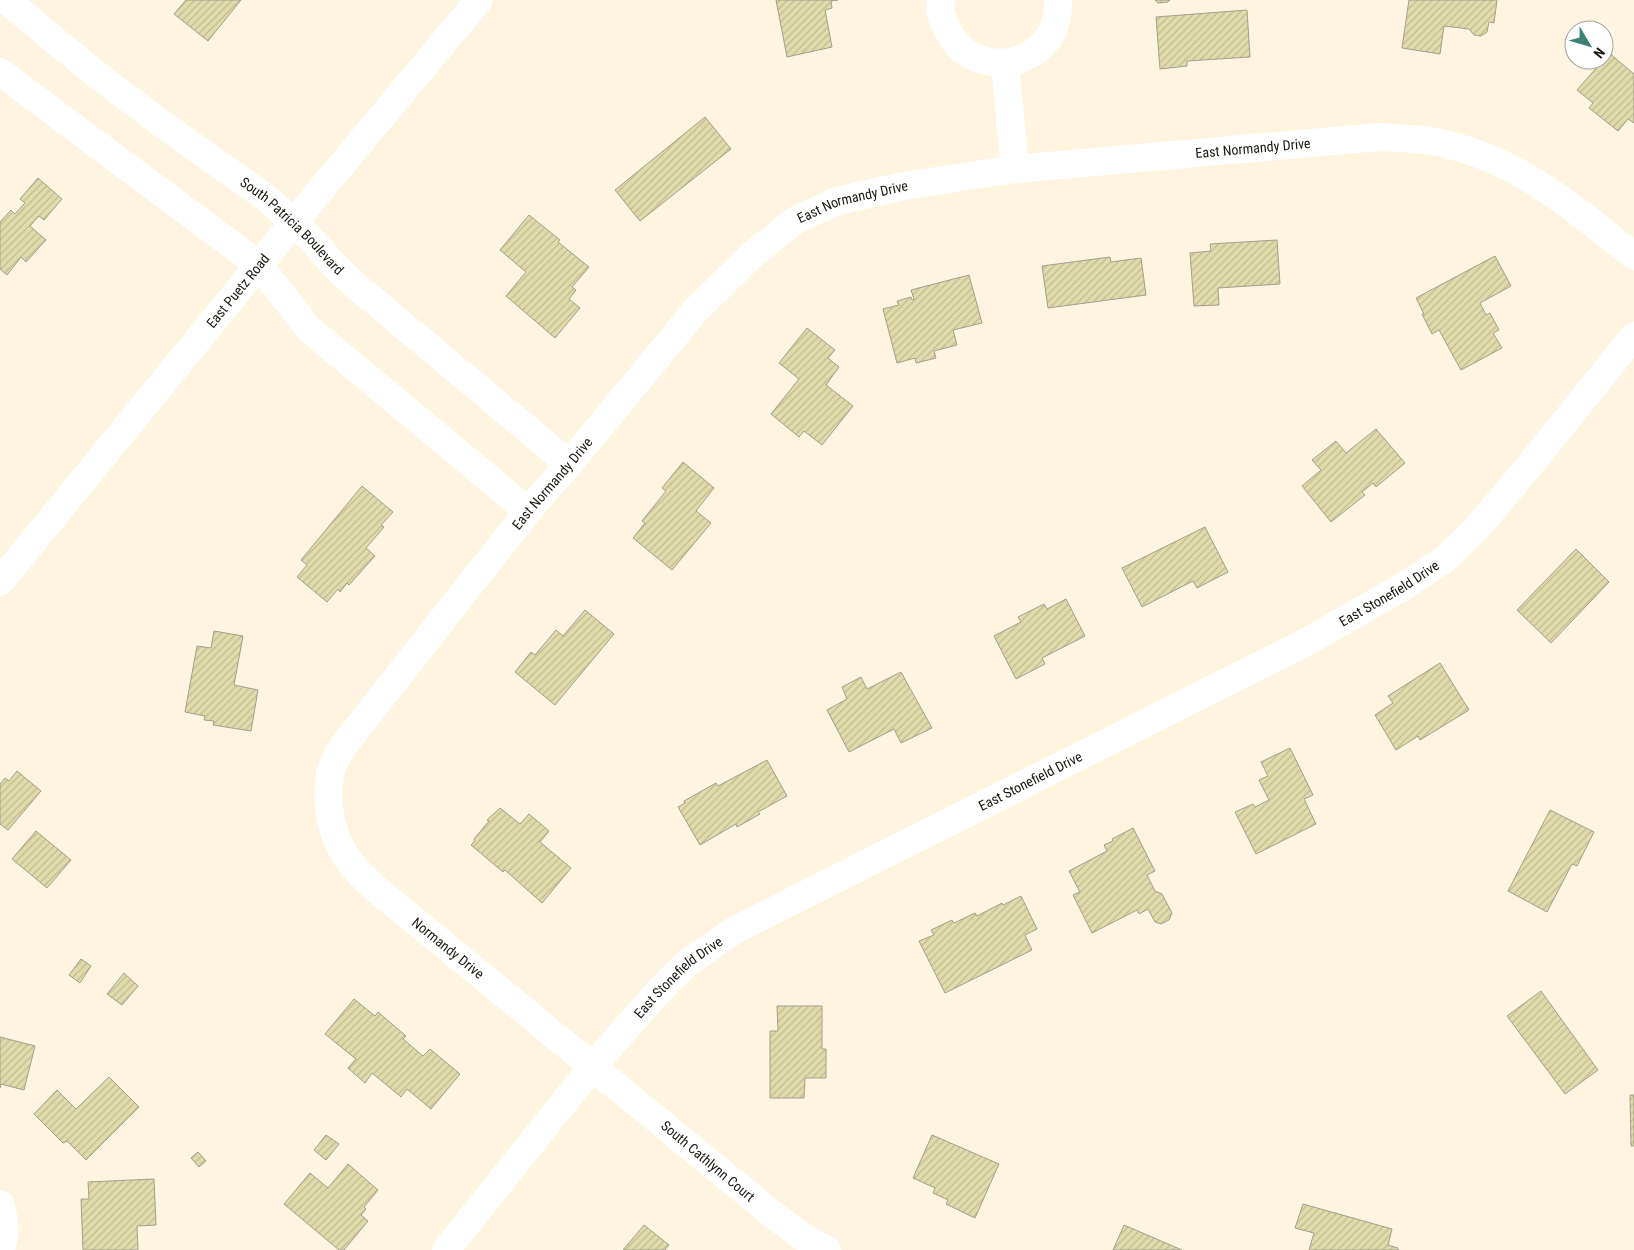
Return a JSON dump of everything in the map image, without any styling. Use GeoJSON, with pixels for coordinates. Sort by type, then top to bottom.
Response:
{"type":"FeatureCollection","features":[{"type":"Feature","properties":{"kind":"street","name":"South Patricia Boulevard"},"geometry":{"type":"LineString","coordinates":[[6,0],[97,75],[180,137],[267,198],[294,222],[355,284],[569,464]]}},
{"type":"Feature","properties":{"kind":"street","name":"East Puetz Road"},"geometry":{"type":"LineString","coordinates":[[0,582],[294,222],[479,0]]}},
{"type":"Feature","properties":{"kind":"street"},"geometry":{"type":"LineString","coordinates":[[942,0],[944,24],[953,41],[968,54],[986,62],[1005,64],[1024,59],[1040,48],[1052,33],[1058,15],[1058,0]]}},
{"type":"Feature","properties":{"kind":"street"},"geometry":{"type":"LineString","coordinates":[[1005,64],[1015,169]]}},
{"type":"Feature","properties":{"kind":"street"},"geometry":{"type":"LineString","coordinates":[[0,72],[259,265],[309,329],[528,511]]}},
{"type":"Feature","properties":{"kind":"street","name":"East Normandy Drive"},"geometry":{"type":"LineString","coordinates":[[330,809],[329,782],[333,765],[344,745],[528,511],[695,311],[753,254],[796,220],[837,201],[904,186],[1015,169],[1379,138],[1428,140],[1465,149],[1515,169],[1556,195],[1634,256]]}},
{"type":"Feature","properties":{"kind":"street","name":"East Stonefield Drive"},"geometry":{"type":"LineString","coordinates":[[446,1250],[593,1066],[656,994],[687,963],[735,930],[1308,641],[1401,588],[1446,558],[1475,530],[1634,336]]}},
{"type":"Feature","properties":{"kind":"street","name":"Normandy Drive"},"geometry":{"type":"LineString","coordinates":[[330,809],[336,836],[343,852],[366,880],[593,1066]]}},
{"type":"Feature","properties":{"kind":"street","name":"South Cathlynn Court"},"geometry":{"type":"LineString","coordinates":[[593,1066],[771,1213],[804,1237],[827,1250]]}},
{"type":"Feature","properties":{"kind":"street"},"geometry":{"type":"LineString","coordinates":[[0,1204],[5,1221],[4,1242],[0,1250]]}},
{"type":"Feature","properties":{"kind":"building"},"geometry":{"type":"Polygon","coordinates":[[[186,0],[241,0],[208,41],[174,14],[186,0]]]}},
{"type":"Feature","properties":{"kind":"building"},"geometry":{"type":"Polygon","coordinates":[[[776,0],[838,0],[831,1],[832,8],[825,10],[832,47],[787,57],[776,0]]]}},
{"type":"Feature","properties":{"kind":"building"},"geometry":{"type":"Polygon","coordinates":[[[1155,0],[1170,0],[1158,3],[1155,0]]]}},
{"type":"Feature","properties":{"kind":"building"},"geometry":{"type":"Polygon","coordinates":[[[1409,0],[1497,0],[1494,23],[1489,22],[1487,32],[1481,36],[1474,35],[1469,29],[1444,26],[1440,54],[1402,48],[1409,0]]]}},
{"type":"Feature","properties":{"kind":"building"},"geometry":{"type":"Polygon","coordinates":[[[1247,10],[1250,57],[1187,61],[1187,66],[1160,69],[1156,17],[1247,10]]]}},
{"type":"Feature","properties":{"kind":"building"},"geometry":{"type":"Polygon","coordinates":[[[1614,57],[1634,74],[1634,123],[1628,119],[1618,131],[1589,108],[1593,103],[1577,90],[1594,70],[1614,70],[1614,57]]]}},
{"type":"Feature","properties":{"kind":"building"},"geometry":{"type":"Polygon","coordinates":[[[705,117],[731,149],[640,221],[615,190],[705,117]]]}},
{"type":"Feature","properties":{"kind":"building"},"geometry":{"type":"Polygon","coordinates":[[[38,178],[62,199],[44,220],[39,216],[30,226],[46,240],[26,262],[21,257],[7,275],[0,269],[0,222],[11,210],[15,214],[25,203],[20,199],[38,178]]]}},
{"type":"Feature","properties":{"kind":"building"},"geometry":{"type":"Polygon","coordinates":[[[529,215],[589,267],[572,287],[576,290],[569,299],[580,308],[555,338],[506,296],[526,272],[500,250],[529,215]]]}},
{"type":"Feature","properties":{"kind":"building"},"geometry":{"type":"Polygon","coordinates":[[[1277,240],[1280,284],[1218,288],[1219,305],[1194,306],[1190,253],[1211,251],[1210,244],[1277,240]]]}},
{"type":"Feature","properties":{"kind":"building"},"geometry":{"type":"Polygon","coordinates":[[[1495,256],[1511,286],[1480,303],[1486,315],[1490,313],[1499,330],[1493,333],[1502,348],[1461,370],[1439,330],[1432,334],[1416,298],[1495,256]]]}},
{"type":"Feature","properties":{"kind":"building"},"geometry":{"type":"Polygon","coordinates":[[[1110,257],[1111,262],[1141,258],[1146,295],[1048,308],[1042,266],[1110,257]]]}},
{"type":"Feature","properties":{"kind":"building"},"geometry":{"type":"Polygon","coordinates":[[[969,275],[982,323],[953,330],[957,345],[934,351],[936,358],[916,363],[915,358],[897,363],[883,309],[899,305],[897,301],[911,297],[912,300],[914,299],[911,290],[969,275]]]}},
{"type":"Feature","properties":{"kind":"building"},"geometry":{"type":"Polygon","coordinates":[[[807,328],[835,350],[828,358],[839,367],[826,385],[853,406],[822,445],[804,431],[799,437],[771,414],[799,379],[779,363],[807,328]]]}},
{"type":"Feature","properties":{"kind":"building"},"geometry":{"type":"Polygon","coordinates":[[[1376,429],[1405,463],[1376,487],[1373,483],[1362,492],[1365,495],[1331,522],[1302,486],[1321,470],[1312,460],[1336,441],[1346,453],[1376,429]]]}},
{"type":"Feature","properties":{"kind":"building"},"geometry":{"type":"Polygon","coordinates":[[[683,462],[714,488],[696,511],[711,523],[672,570],[633,538],[645,523],[642,521],[666,491],[662,488],[683,462]]]}},
{"type":"Feature","properties":{"kind":"building"},"geometry":{"type":"Polygon","coordinates":[[[362,486],[393,512],[381,525],[384,527],[366,548],[375,556],[349,585],[347,583],[340,592],[338,589],[327,602],[297,577],[307,565],[301,560],[362,486]]]}},
{"type":"Feature","properties":{"kind":"building"},"geometry":{"type":"Polygon","coordinates":[[[1205,527],[1228,572],[1197,588],[1193,581],[1142,607],[1122,568],[1205,527]]]}},
{"type":"Feature","properties":{"kind":"building"},"geometry":{"type":"Polygon","coordinates":[[[1576,549],[1609,582],[1551,643],[1517,610],[1576,549]]]}},
{"type":"Feature","properties":{"kind":"building"},"geometry":{"type":"Polygon","coordinates":[[[1066,599],[1085,636],[1042,658],[1045,664],[1016,679],[994,636],[1021,622],[1018,617],[1044,604],[1047,609],[1066,599]]]}},
{"type":"Feature","properties":{"kind":"building"},"geometry":{"type":"Polygon","coordinates":[[[585,610],[614,634],[555,705],[515,672],[531,652],[535,655],[556,630],[563,636],[585,610]]]}},
{"type":"Feature","properties":{"kind":"building"},"geometry":{"type":"Polygon","coordinates":[[[214,631],[243,636],[234,685],[258,690],[251,731],[213,725],[214,721],[204,720],[205,716],[185,712],[197,646],[211,648],[214,631]]]}},
{"type":"Feature","properties":{"kind":"building"},"geometry":{"type":"Polygon","coordinates":[[[1440,663],[1469,710],[1420,740],[1418,736],[1396,750],[1375,715],[1393,703],[1388,696],[1440,663]]]}},
{"type":"Feature","properties":{"kind":"building"},"geometry":{"type":"Polygon","coordinates":[[[901,672],[932,728],[901,743],[894,729],[849,752],[827,710],[847,699],[842,687],[861,677],[867,689],[901,672]]]}},
{"type":"Feature","properties":{"kind":"building"},"geometry":{"type":"Polygon","coordinates":[[[1290,748],[1313,795],[1304,799],[1316,824],[1256,854],[1235,812],[1253,804],[1255,807],[1269,800],[1259,780],[1268,776],[1261,762],[1290,748]]]}},
{"type":"Feature","properties":{"kind":"building"},"geometry":{"type":"Polygon","coordinates":[[[767,760],[787,796],[758,812],[760,814],[737,827],[736,824],[700,845],[678,807],[685,803],[684,801],[716,783],[718,786],[767,760]]]}},
{"type":"Feature","properties":{"kind":"building"},"geometry":{"type":"Polygon","coordinates":[[[17,771],[41,791],[8,830],[0,824],[0,784],[5,778],[9,781],[17,771]]]}},
{"type":"Feature","properties":{"kind":"building"},"geometry":{"type":"Polygon","coordinates":[[[500,808],[520,824],[529,814],[549,831],[540,842],[571,868],[542,903],[505,870],[503,872],[471,845],[489,821],[487,820],[500,808]]]}},
{"type":"Feature","properties":{"kind":"building"},"geometry":{"type":"Polygon","coordinates":[[[1550,810],[1594,832],[1577,866],[1572,864],[1547,912],[1508,891],[1550,810]]]}},
{"type":"Feature","properties":{"kind":"building"},"geometry":{"type":"Polygon","coordinates":[[[1133,828],[1155,871],[1147,875],[1155,891],[1162,894],[1172,913],[1169,920],[1161,924],[1155,922],[1148,909],[1139,914],[1137,910],[1092,933],[1073,895],[1080,892],[1069,871],[1107,851],[1104,845],[1133,828]]]}},
{"type":"Feature","properties":{"kind":"building"},"geometry":{"type":"Polygon","coordinates":[[[36,831],[71,860],[47,888],[12,859],[36,831]]]}},
{"type":"Feature","properties":{"kind":"building"},"geometry":{"type":"Polygon","coordinates":[[[1021,896],[1037,929],[1025,935],[1032,950],[945,993],[919,941],[934,935],[931,930],[952,920],[954,923],[975,913],[977,916],[1021,896]]]}},
{"type":"Feature","properties":{"kind":"building"},"geometry":{"type":"Polygon","coordinates":[[[81,959],[91,966],[80,983],[69,975],[81,959]]]}},
{"type":"Feature","properties":{"kind":"building"},"geometry":{"type":"Polygon","coordinates":[[[124,973],[138,986],[122,1005],[107,994],[124,973]]]}},
{"type":"Feature","properties":{"kind":"building"},"geometry":{"type":"Polygon","coordinates":[[[1541,991],[1598,1070],[1565,1094],[1507,1016],[1541,991]]]}},
{"type":"Feature","properties":{"kind":"building"},"geometry":{"type":"Polygon","coordinates":[[[354,999],[375,1016],[378,1012],[406,1036],[403,1039],[423,1056],[430,1049],[460,1074],[431,1109],[407,1089],[401,1097],[372,1073],[365,1083],[348,1068],[356,1059],[325,1034],[354,999]]]}},
{"type":"Feature","properties":{"kind":"building"},"geometry":{"type":"Polygon","coordinates":[[[777,1006],[822,1006],[822,1049],[826,1049],[826,1078],[805,1078],[804,1098],[770,1098],[770,1031],[778,1031],[777,1006]]]}},
{"type":"Feature","properties":{"kind":"building"},"geometry":{"type":"Polygon","coordinates":[[[0,1037],[35,1046],[24,1090],[1,1084],[0,1088],[0,1037]]]}},
{"type":"Feature","properties":{"kind":"building"},"geometry":{"type":"Polygon","coordinates":[[[109,1077],[139,1107],[86,1160],[67,1141],[63,1143],[34,1114],[57,1090],[76,1109],[109,1077]]]}},
{"type":"Feature","properties":{"kind":"building"},"geometry":{"type":"Polygon","coordinates":[[[1630,1095],[1634,1095],[1634,1146],[1631,1146],[1630,1095]]]}},
{"type":"Feature","properties":{"kind":"building"},"geometry":{"type":"Polygon","coordinates":[[[326,1135],[339,1144],[326,1160],[314,1150],[326,1135]]]}},
{"type":"Feature","properties":{"kind":"building"},"geometry":{"type":"Polygon","coordinates":[[[932,1135],[999,1164],[975,1218],[946,1204],[948,1200],[933,1193],[935,1188],[913,1178],[932,1135]]]}},
{"type":"Feature","properties":{"kind":"building"},"geometry":{"type":"Polygon","coordinates":[[[198,1152],[206,1161],[199,1167],[191,1158],[198,1152]]]}},
{"type":"Feature","properties":{"kind":"building"},"geometry":{"type":"Polygon","coordinates":[[[348,1164],[378,1190],[364,1207],[366,1209],[361,1215],[368,1221],[344,1250],[339,1250],[284,1204],[310,1173],[328,1188],[348,1164]]]}},
{"type":"Feature","properties":{"kind":"building"},"geometry":{"type":"Polygon","coordinates":[[[154,1179],[156,1225],[137,1226],[138,1250],[83,1250],[81,1199],[89,1199],[88,1182],[154,1179]]]}},
{"type":"Feature","properties":{"kind":"building"},"geometry":{"type":"Polygon","coordinates":[[[1303,1204],[1392,1229],[1388,1245],[1398,1248],[1398,1250],[1309,1250],[1314,1233],[1295,1228],[1303,1204]]]}},
{"type":"Feature","properties":{"kind":"building"},"geometry":{"type":"Polygon","coordinates":[[[644,1225],[669,1245],[665,1250],[623,1250],[644,1225]]]}},
{"type":"Feature","properties":{"kind":"building"},"geometry":{"type":"Polygon","coordinates":[[[1124,1225],[1182,1250],[1113,1250],[1124,1225]]]}}]}
